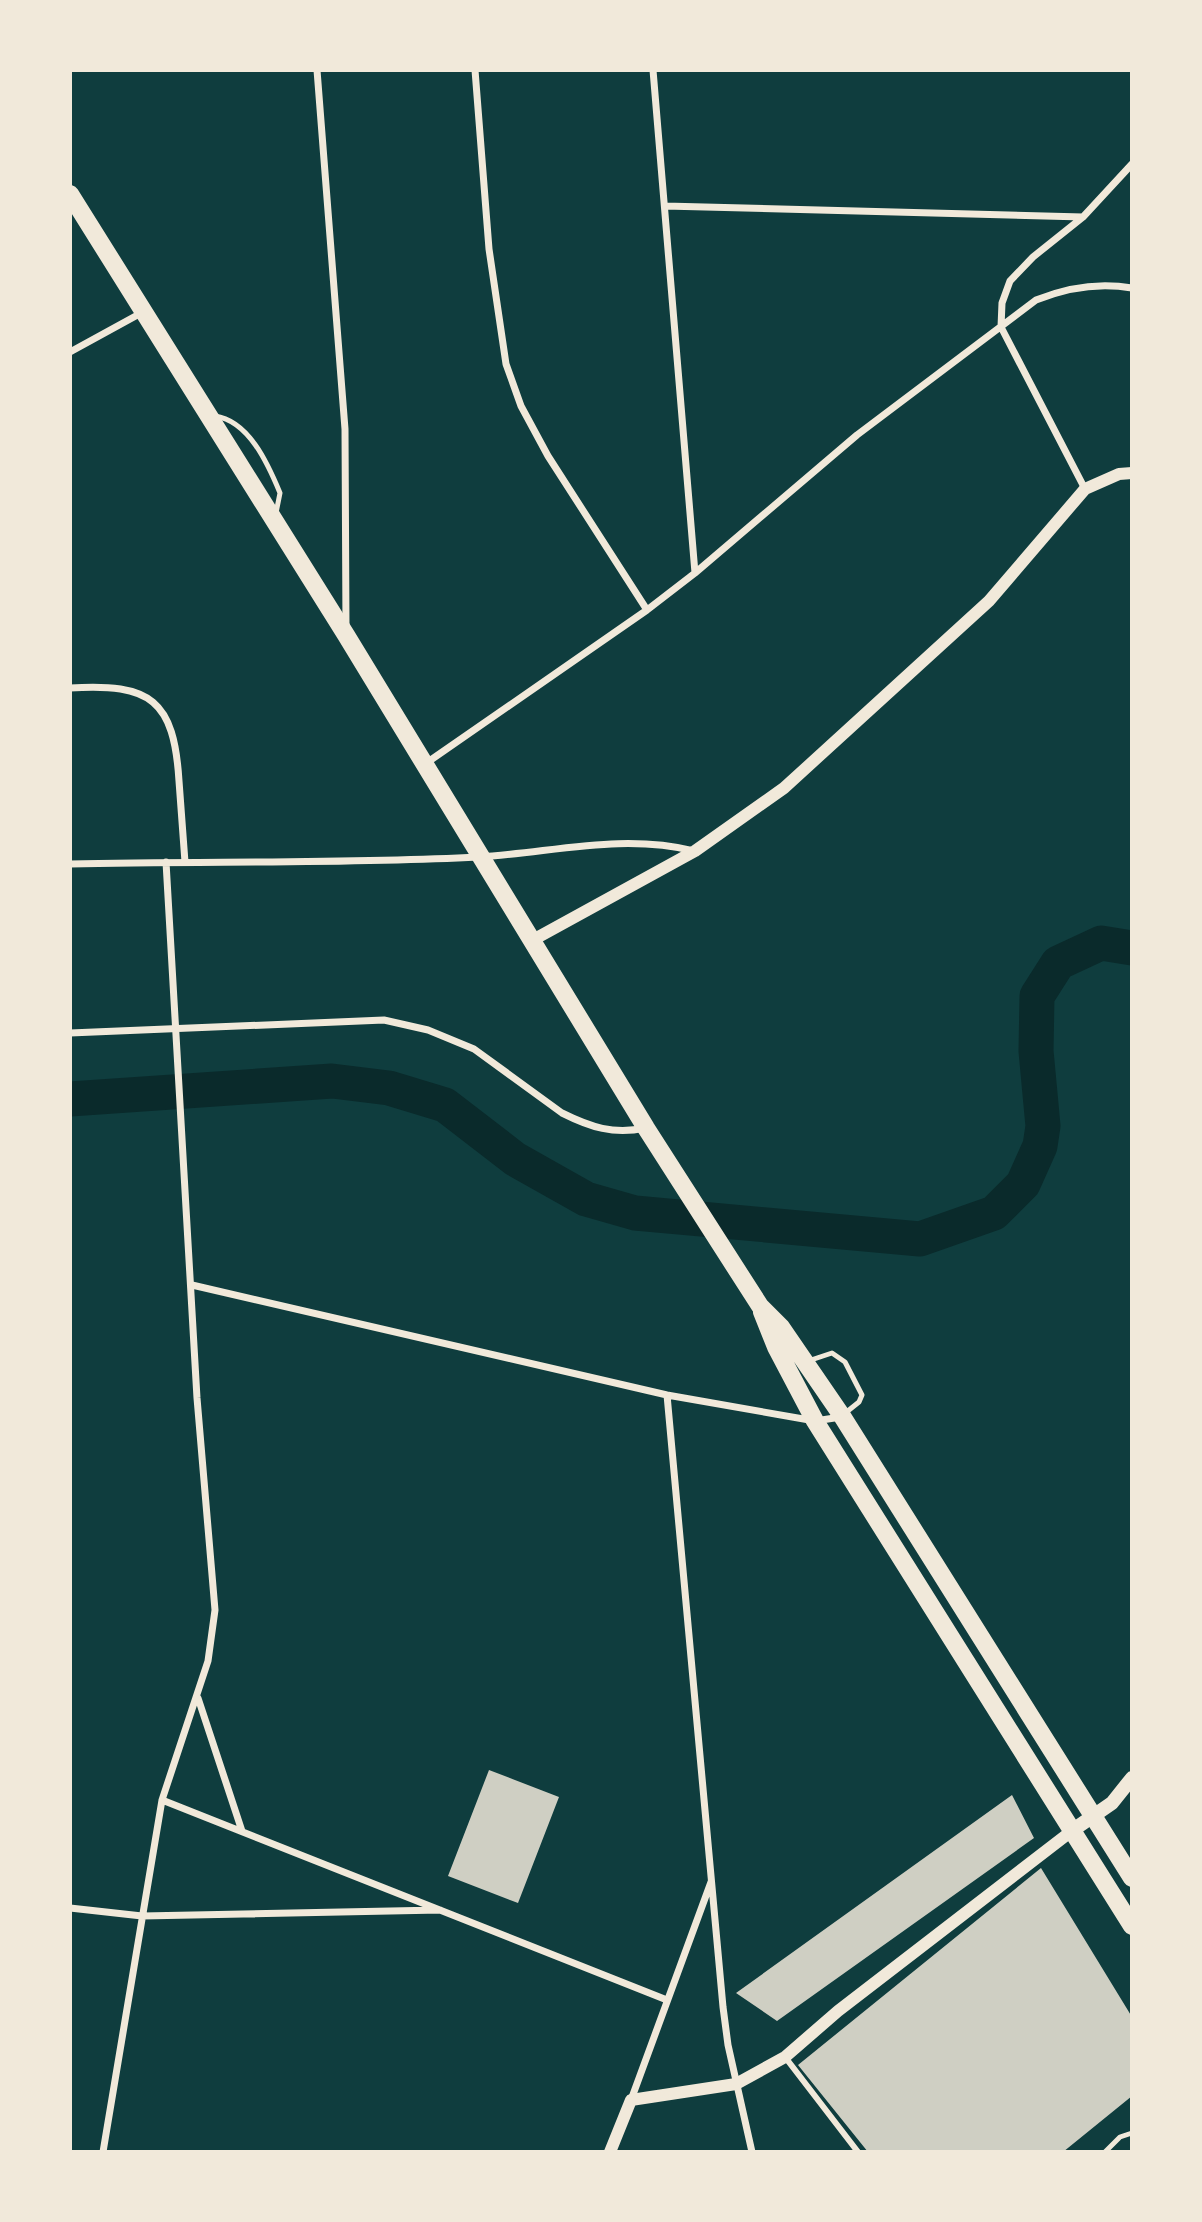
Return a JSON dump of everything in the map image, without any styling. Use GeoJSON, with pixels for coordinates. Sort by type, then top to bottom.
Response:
{"type":"FeatureCollection","features":[{"type":"Feature","properties":{"kind":"main road"},"geometry":{"type":"LineString","coordinates":[[70,194],[346,635],[646,1128],[666,1155],[760,1306],[765,1324],[815,1421],[1132,1926]]}},
{"type":"Feature","properties":{"kind":"main road"},"geometry":{"type":"LineString","coordinates":[[760,1306],[769,1313],[806,1362],[842,1416],[1132,1878]]}},
{"type":"Feature","properties":{"kind":"main road"},"geometry":{"type":"LineString","coordinates":[[1073,1830],[1112,1803],[1132,1778]]}},
{"type":"Feature","properties":{"kind":"street"},"geometry":{"type":"LineString","coordinates":[[317,70],[345,429],[346,635]]}},
{"type":"Feature","properties":{"kind":"street"},"geometry":{"type":"LineString","coordinates":[[475,70],[490,263],[506,364],[521,406],[548,456],[647,610]]}},
{"type":"Feature","properties":{"kind":"street"},"geometry":{"type":"LineString","coordinates":[[653,70],[695,573]]}},
{"type":"Feature","properties":{"kind":"street"},"geometry":{"type":"LineString","coordinates":[[1085,489],[1001,327],[1002,303],[1010,281],[1033,257],[1083,217],[1132,164]]}},
{"type":"Feature","properties":{"kind":"street"},"geometry":{"type":"LineString","coordinates":[[665,206],[1083,217]]}},
{"type":"Feature","properties":{"kind":"street"},"geometry":{"type":"LineString","coordinates":[[424,765],[647,610],[695,573],[857,435],[1037,300],[1061,290],[1092,285],[1132,288]]}},
{"type":"Feature","properties":{"kind":"street"},"geometry":{"type":"LineString","coordinates":[[70,352],[144,311]]}},
{"type":"Feature","properties":{"kind":"street"},"geometry":{"type":"LineString","coordinates":[[531,941],[695,852],[784,788],[989,601],[1085,489],[1119,474],[1132,472]]}},
{"type":"Feature","properties":{"kind":"street"},"geometry":{"type":"LineString","coordinates":[[70,688],[103,686],[126,690],[148,699],[163,711],[172,726],[177,752],[185,862]]}},
{"type":"Feature","properties":{"kind":"street"},"geometry":{"type":"LineString","coordinates":[[70,864],[479,857],[618,842],[666,844],[695,852]]}},
{"type":"Feature","properties":{"kind":"street"},"geometry":{"type":"LineString","coordinates":[[103,2152],[162,1800],[197,1697],[213,1638],[215,1610],[197,1398],[166,862]]}},
{"type":"Feature","properties":{"kind":"street"},"geometry":{"type":"LineString","coordinates":[[70,1033],[384,1020],[428,1030],[474,1049],[562,1113],[578,1121],[624,1133],[646,1128]]}},
{"type":"Feature","properties":{"kind":"street"},"geometry":{"type":"LineString","coordinates":[[191,1285],[667,1395],[815,1421],[842,1416]]}},
{"type":"Feature","properties":{"kind":"street"},"geometry":{"type":"LineString","coordinates":[[667,1395],[728,2045],[752,2152]]}},
{"type":"Feature","properties":{"kind":"street"},"geometry":{"type":"LineString","coordinates":[[197,1697],[242,1831]]}},
{"type":"Feature","properties":{"kind":"street"},"geometry":{"type":"LineString","coordinates":[[162,1800],[667,2000]]}},
{"type":"Feature","properties":{"kind":"street"},"geometry":{"type":"LineString","coordinates":[[631,2100],[736,2084],[785,2057],[838,2011],[1073,1830]]}},
{"type":"Feature","properties":{"kind":"street"},"geometry":{"type":"LineString","coordinates":[[610,2152],[712,1878]]}},
{"type":"Feature","properties":{"kind":"street"},"geometry":{"type":"LineString","coordinates":[[70,1908],[142,1916],[262,1911],[445,1910]]}},
{"type":"Feature","properties":{"kind":"street"},"geometry":{"type":"LineString","coordinates":[[785,2057],[858,2152]]}},
{"type":"Feature","properties":{"kind":"lane"},"geometry":{"type":"LineString","coordinates":[[789,1371],[832,1353],[845,1362],[857,1380],[862,1395],[859,1402],[842,1416]]}},
{"type":"Feature","properties":{"kind":"lane"},"geometry":{"type":"LineString","coordinates":[[1105,2152],[1120,2137],[1132,2133]]}},
{"type":"Feature","properties":{"kind":"building"},"geometry":{"type":"Polygon","coordinates":[[[489,1770],[559,1797],[518,1903],[448,1876],[489,1770]]]}},
{"type":"Feature","properties":{"kind":"building"},"geometry":{"type":"Polygon","coordinates":[[[1012,1795],[1034,1838],[777,2021],[736,1993],[1012,1795]]]}},
{"type":"Feature","properties":{"kind":"building"},"geometry":{"type":"Polygon","coordinates":[[[1041,1868],[1132,2017],[1132,2096],[1063,2152],[868,2152],[798,2065],[1041,1868]]]}},
{"type":"Feature","properties":{"kind":"waterway"},"geometry":{"type":"LineString","coordinates":[[70,1099],[332,1081],[389,1088],[445,1105],[515,1159],[586,1199],[635,1213],[920,1239],[994,1213],[1023,1184],[1040,1146],[1043,1126],[1036,1051],[1037,996],[1058,963],[1101,943],[1132,948]]}}]}
